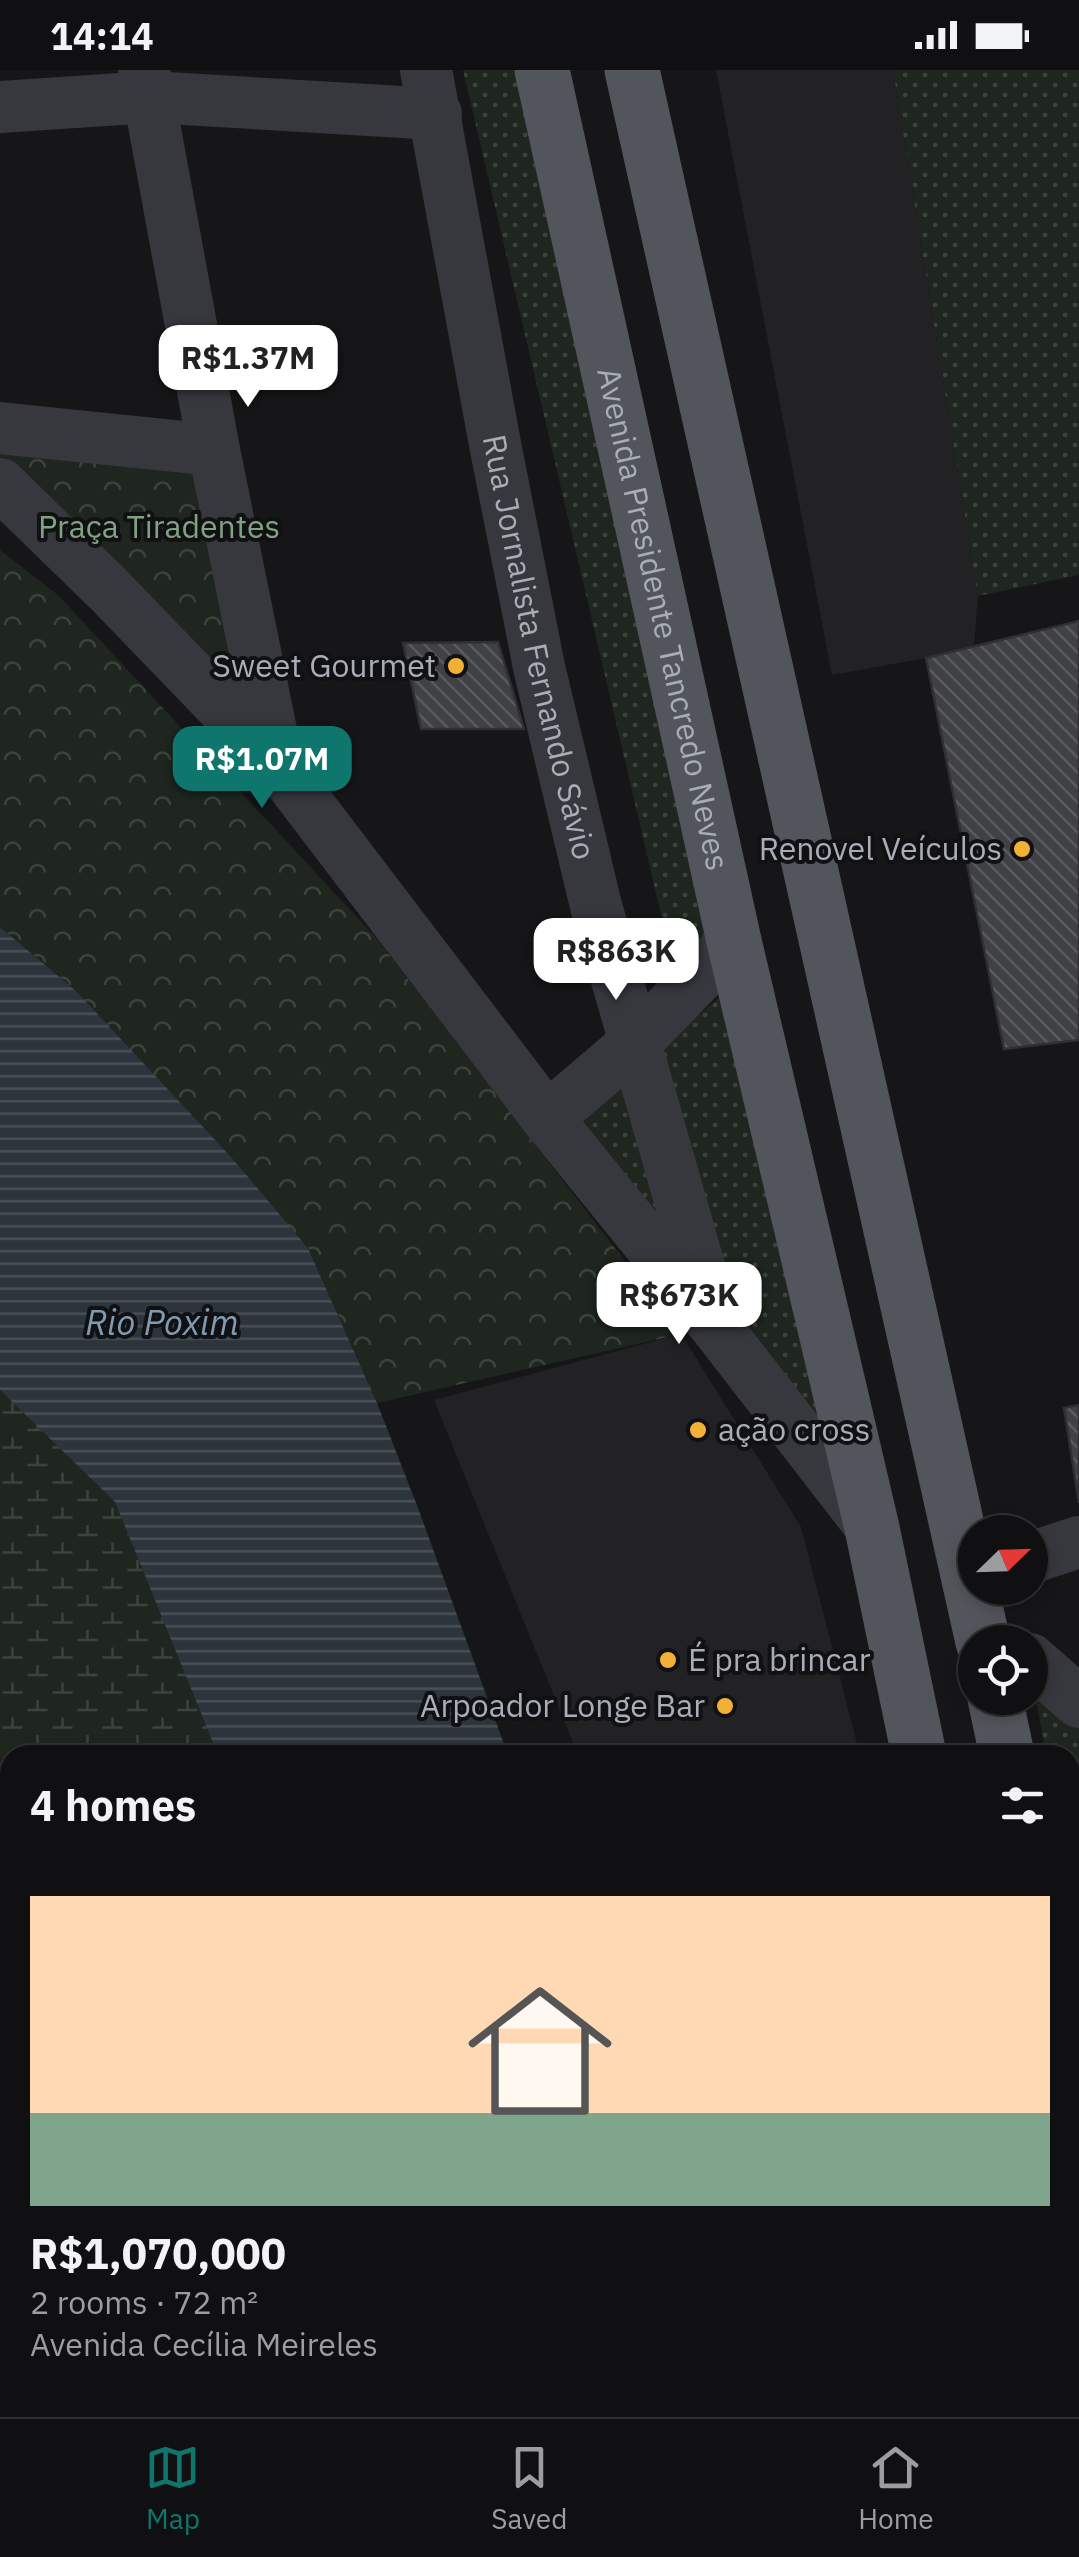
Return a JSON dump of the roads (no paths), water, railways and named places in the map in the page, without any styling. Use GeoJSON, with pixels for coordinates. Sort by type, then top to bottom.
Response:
{"type":"FeatureCollection","features":[{"type":"Feature","properties":{"kind":"main road","name":"Avenida Presidente Tancredo Neves"},"geometry":{"type":"LineString","coordinates":[[542,70],[734,941],[872,1528],[917,1745]]}},
{"type":"Feature","properties":{"kind":"main road"},"geometry":{"type":"LineString","coordinates":[[632,70],[983,1610]]}},
{"type":"Feature","properties":{"kind":"main road"},"geometry":{"type":"LineString","coordinates":[[999,1715],[1005,1745]]}},
{"type":"Feature","properties":{"kind":"street"},"geometry":{"type":"LineString","coordinates":[[147,84],[214,450],[278,765]]}},
{"type":"Feature","properties":{"kind":"street"},"geometry":{"type":"LineString","coordinates":[[0,106],[147,84],[431,92]]}},
{"type":"Feature","properties":{"kind":"street","name":"Rua Jornalista Fernando Sávio"},"geometry":{"type":"LineString","coordinates":[[431,92],[540,667],[596,906],[717,1328]]}},
{"type":"Feature","properties":{"kind":"street"},"geometry":{"type":"LineString","coordinates":[[0,428],[214,450]]}},
{"type":"Feature","properties":{"kind":"street"},"geometry":{"type":"LineString","coordinates":[[0,484],[278,765],[547,1118],[872,1528]]}},
{"type":"Feature","properties":{"kind":"street"},"geometry":{"type":"LineString","coordinates":[[547,1118],[635,1043],[734,941]]}},
{"type":"Feature","properties":{"kind":"street"},"geometry":{"type":"LineString","coordinates":[[1048,1552],[1079,1542]]}},
{"type":"Feature","properties":{"kind":"street"},"geometry":{"type":"LineString","coordinates":[[1048,1675],[1079,1702]]}},
{"type":"Feature","properties":{"kind":"water","name":"Rio Poxim"},"geometry":{"type":"Polygon","coordinates":[[[0,927],[76,991],[231,1157],[308,1248],[377,1403],[504,1745],[214,1745],[115,1502],[0,1390],[0,927]]]}},
{"type":"Feature","properties":{"kind":"place","name":"Sweet Gourmet"},"geometry":{"type":"Point","coordinates":[456,666]}},
{"type":"Feature","properties":{"kind":"place","name":"Renovel Veículos"},"geometry":{"type":"Point","coordinates":[1022,849]}},
{"type":"Feature","properties":{"kind":"place","name":"ação cross"},"geometry":{"type":"Point","coordinates":[698,1430]}},
{"type":"Feature","properties":{"kind":"place","name":"É pra brincar"},"geometry":{"type":"Point","coordinates":[668,1660]}},
{"type":"Feature","properties":{"kind":"place","name":"Arpoador Longe Bar"},"geometry":{"type":"Point","coordinates":[725,1706]}},
{"type":"Feature","properties":{"kind":"park label","name":"Praça Tiradentes"},"geometry":{"type":"Point","coordinates":[159,527]}}]}
